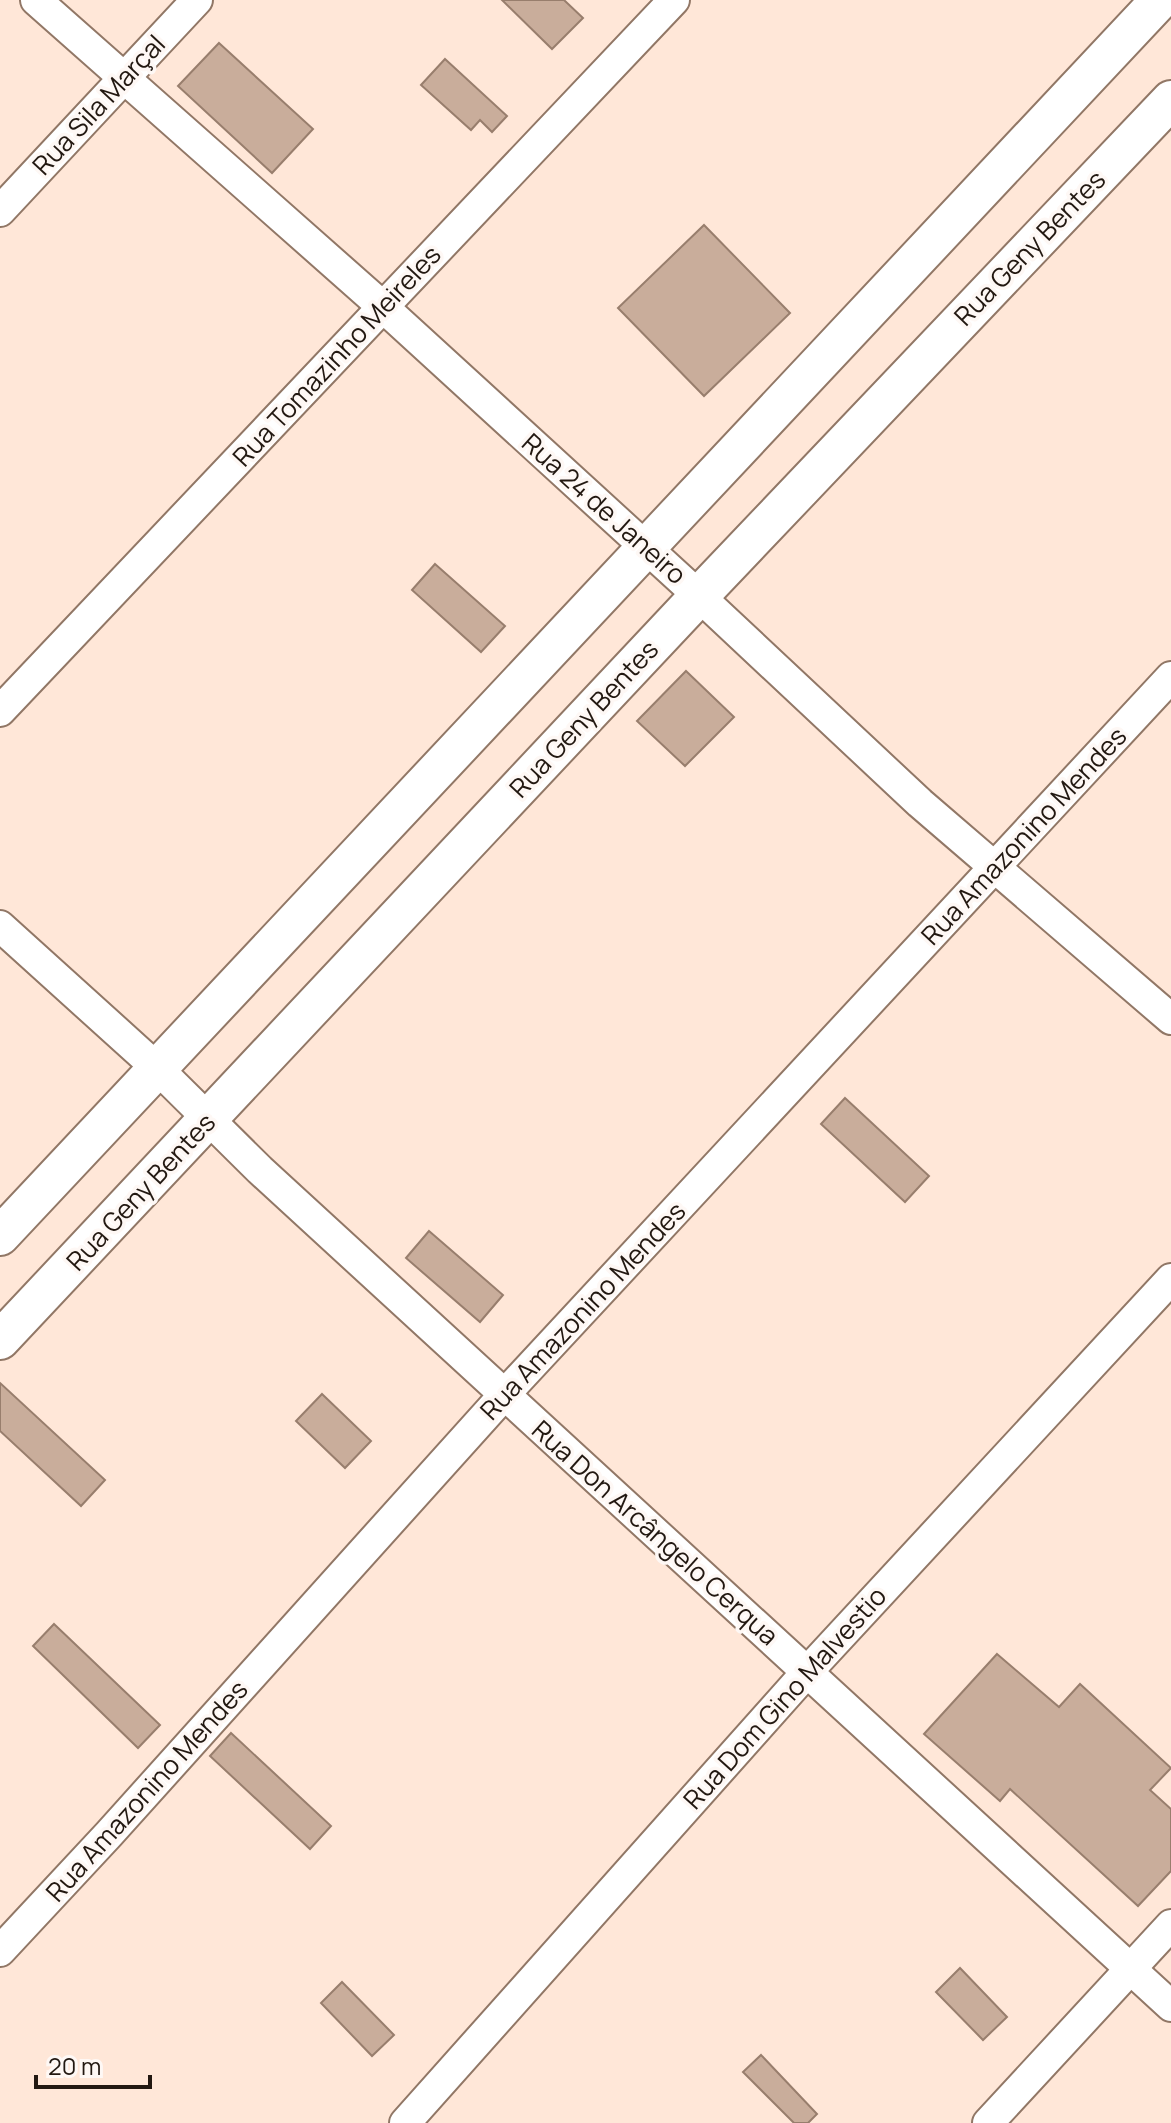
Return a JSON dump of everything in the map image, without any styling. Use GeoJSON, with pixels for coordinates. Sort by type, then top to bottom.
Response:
{"type":"FeatureCollection","features":[{"type":"Feature","properties":{"kind":"street","name":"Rua 24 de Janeiro"},"geometry":{"type":"LineString","coordinates":[[36,0],[383,307],[920,803],[1171,1019]]}},
{"type":"Feature","properties":{"kind":"street","name":"Rua Sila Marçal"},"geometry":{"type":"LineString","coordinates":[[0,211],[197,0]]}},
{"type":"Feature","properties":{"kind":"street","name":"Rua Tomazinho Meireles"},"geometry":{"type":"LineString","coordinates":[[0,711],[674,0]]}},
{"type":"Feature","properties":{"kind":"street"},"geometry":{"type":"LineString","coordinates":[[0,1236],[1160,0]]}},
{"type":"Feature","properties":{"kind":"street","name":"Rua Geny Bentes"},"geometry":{"type":"LineString","coordinates":[[0,1340],[699,596],[1171,100]]}},
{"type":"Feature","properties":{"kind":"street","name":"Rua Amazonino Mendes"},"geometry":{"type":"LineString","coordinates":[[0,1951],[504,1395],[1171,677]]}},
{"type":"Feature","properties":{"kind":"street","name":"Rua Don Arcângelo Cerqua"},"geometry":{"type":"LineString","coordinates":[[0,926],[158,1069],[504,1395],[1171,2006]]}},
{"type":"Feature","properties":{"kind":"street","name":"Rua Dom Gino Malvestio"},"geometry":{"type":"LineString","coordinates":[[405,2123],[807,1672],[1171,1279]]}},
{"type":"Feature","properties":{"kind":"street"},"geometry":{"type":"LineString","coordinates":[[988,2123],[1171,1925]]}},
{"type":"Feature","properties":{"kind":"building"},"geometry":{"type":"Polygon","coordinates":[[[502,0],[564,0],[583,18],[552,49],[502,0]]]}},
{"type":"Feature","properties":{"kind":"building"},"geometry":{"type":"Polygon","coordinates":[[[219,43],[313,129],[272,173],[178,86],[219,43]]]}},
{"type":"Feature","properties":{"kind":"building"},"geometry":{"type":"Polygon","coordinates":[[[445,59],[507,116],[492,132],[480,120],[471,130],[421,85],[445,59]]]}},
{"type":"Feature","properties":{"kind":"building"},"geometry":{"type":"Polygon","coordinates":[[[704,225],[790,313],[704,396],[618,308],[704,225]]]}},
{"type":"Feature","properties":{"kind":"building"},"geometry":{"type":"Polygon","coordinates":[[[435,564],[505,626],[481,652],[412,590],[435,564]]]}},
{"type":"Feature","properties":{"kind":"building"},"geometry":{"type":"Polygon","coordinates":[[[686,671],[734,717],[685,766],[637,721],[686,671]]]}},
{"type":"Feature","properties":{"kind":"building"},"geometry":{"type":"Polygon","coordinates":[[[845,1098],[929,1176],[905,1202],[821,1124],[845,1098]]]}},
{"type":"Feature","properties":{"kind":"building"},"geometry":{"type":"Polygon","coordinates":[[[429,1231],[503,1295],[480,1322],[406,1258],[429,1231]]]}},
{"type":"Feature","properties":{"kind":"building"},"geometry":{"type":"Polygon","coordinates":[[[0,1383],[105,1480],[81,1506],[0,1431],[0,1383]]]}},
{"type":"Feature","properties":{"kind":"building"},"geometry":{"type":"Polygon","coordinates":[[[322,1394],[371,1441],[345,1468],[296,1421],[322,1394]]]}},
{"type":"Feature","properties":{"kind":"building"},"geometry":{"type":"Polygon","coordinates":[[[54,1624],[160,1725],[138,1748],[33,1646],[54,1624]]]}},
{"type":"Feature","properties":{"kind":"building"},"geometry":{"type":"Polygon","coordinates":[[[997,1654],[1059,1707],[1080,1684],[1171,1768],[1150,1790],[1171,1809],[1171,1871],[1138,1906],[1010,1789],[1000,1801],[924,1734],[997,1654]]]}},
{"type":"Feature","properties":{"kind":"building"},"geometry":{"type":"Polygon","coordinates":[[[231,1733],[331,1826],[310,1849],[210,1756],[231,1733]]]}},
{"type":"Feature","properties":{"kind":"building"},"geometry":{"type":"Polygon","coordinates":[[[960,1968],[1007,2017],[983,2040],[936,1992],[960,1968]]]}},
{"type":"Feature","properties":{"kind":"building"},"geometry":{"type":"Polygon","coordinates":[[[342,1982],[394,2035],[372,2056],[321,2003],[342,1982]]]}},
{"type":"Feature","properties":{"kind":"building"},"geometry":{"type":"Polygon","coordinates":[[[761,2055],[817,2114],[808,2123],[794,2123],[743,2072],[761,2055]]]}}]}
